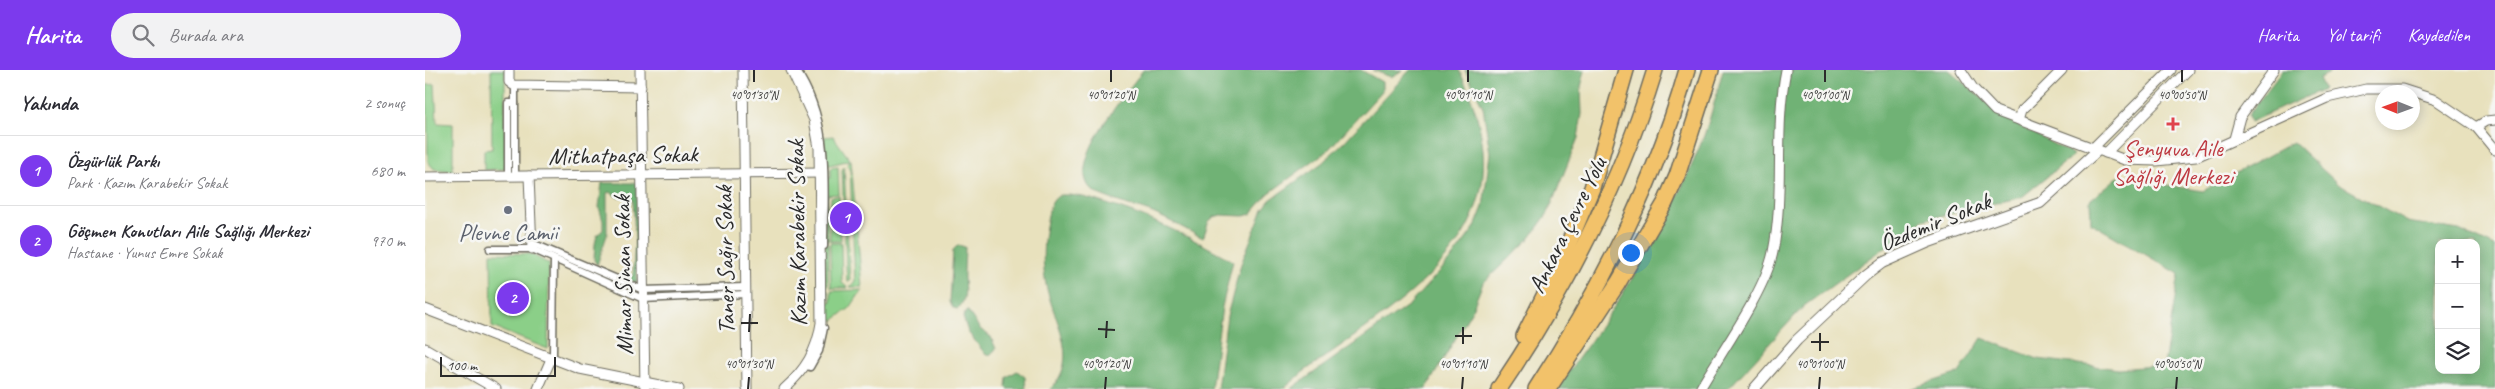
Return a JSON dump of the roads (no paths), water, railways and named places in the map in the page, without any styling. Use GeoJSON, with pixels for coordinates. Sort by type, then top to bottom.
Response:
{"type":"FeatureCollection","features":[{"type":"Feature","properties":{"kind":"highway","name":"Ankara Çevre Yolu"},"geometry":{"type":"LineString","coordinates":[[1499,389],[1547,316],[1597,222],[1627,152],[1655,70]]}},
{"type":"Feature","properties":{"kind":"highway"},"geometry":{"type":"LineString","coordinates":[[1536,389],[1568,338],[1610,261],[1644,188],[1687,70]]}},
{"type":"Feature","properties":{"kind":"highway"},"geometry":{"type":"LineString","coordinates":[[1677,176],[1711,70]]}},
{"type":"Feature","properties":{"kind":"highway"},"geometry":{"type":"LineString","coordinates":[[1548,389],[1650,232],[1677,176],[1700,120],[1717,70]]}},
{"type":"Feature","properties":{"kind":"highway"},"geometry":{"type":"LineString","coordinates":[[1488,389],[1523,337],[1569,244],[1592,188],[1626,71]]}},
{"type":"Feature","properties":{"kind":"street"},"geometry":{"type":"LineString","coordinates":[[509,70],[515,103],[511,138],[511,176]]}},
{"type":"Feature","properties":{"kind":"street","name":"Mimar Sinan Sokak"},"geometry":{"type":"LineString","coordinates":[[641,70],[643,295],[647,388]]}},
{"type":"Feature","properties":{"kind":"street","name":"Taner Sağır Sokak"},"geometry":{"type":"LineString","coordinates":[[743,70],[747,389]]}},
{"type":"Feature","properties":{"kind":"street","name":"Kazım Karabekir Sokak"},"geometry":{"type":"LineString","coordinates":[[784,389],[806,365],[816,344],[821,323],[821,173],[819,148],[814,120],[791,70]]}},
{"type":"Feature","properties":{"kind":"street"},"geometry":{"type":"LineString","coordinates":[[796,70],[819,124],[825,164],[824,329],[817,355],[810,367],[806,365]]}},
{"type":"Feature","properties":{"kind":"street"},"geometry":{"type":"LineString","coordinates":[[1700,389],[1759,289],[1773,253],[1778,209],[1779,102],[1786,70]]}},
{"type":"Feature","properties":{"kind":"street"},"geometry":{"type":"LineString","coordinates":[[1961,70],[1973,88],[1995,111],[2125,160],[2196,157],[2327,98],[2366,89],[2402,89],[2435,100],[2476,127],[2495,150]]}},
{"type":"Feature","properties":{"kind":"street"},"geometry":{"type":"LineString","coordinates":[[2019,120],[2022,110],[2062,70]]}},
{"type":"Feature","properties":{"kind":"street"},"geometry":{"type":"LineString","coordinates":[[2099,150],[2171,70]]}},
{"type":"Feature","properties":{"kind":"street"},"geometry":{"type":"LineString","coordinates":[[2099,150],[2188,70]]}},
{"type":"Feature","properties":{"kind":"street"},"geometry":{"type":"LineString","coordinates":[[2235,139],[2240,117],[2274,70]]}},
{"type":"Feature","properties":{"kind":"street"},"geometry":{"type":"LineString","coordinates":[[512,84],[641,87]]}},
{"type":"Feature","properties":{"kind":"street"},"geometry":{"type":"LineString","coordinates":[[2476,127],[2487,121],[2495,120]]}},
{"type":"Feature","properties":{"kind":"street","name":"Özdemir Sokak"},"geometry":{"type":"LineString","coordinates":[[1754,389],[1797,340],[1866,275],[1882,263],[1929,242],[2040,203],[2099,150]]}},
{"type":"Feature","properties":{"kind":"street","name":"Mithatpaşa Sokak"},"geometry":{"type":"LineString","coordinates":[[425,177],[821,173]]}},
{"type":"Feature","properties":{"kind":"street"},"geometry":{"type":"LineString","coordinates":[[529,176],[532,246]]}},
{"type":"Feature","properties":{"kind":"street"},"geometry":{"type":"LineString","coordinates":[[490,249],[532,246],[643,295]]}},
{"type":"Feature","properties":{"kind":"street"},"geometry":{"type":"LineString","coordinates":[[532,246],[554,260],[643,295],[745,291]]}},
{"type":"Feature","properties":{"kind":"street"},"geometry":{"type":"LineString","coordinates":[[538,389],[553,354],[554,260]]}},
{"type":"Feature","properties":{"kind":"street"},"geometry":{"type":"LineString","coordinates":[[425,309],[551,359],[595,373],[647,388],[679,389]]}},
{"type":"Feature","properties":{"kind":"street"},"geometry":{"type":"LineString","coordinates":[[425,348],[497,389]]}},
{"type":"Feature","properties":{"kind":"place","name":"Şenyuva Aile Sağlığı Merkezi"},"geometry":{"type":"Point","coordinates":[2173,124]}},
{"type":"Feature","properties":{"kind":"place","name":"Plevne Camii"},"geometry":{"type":"Point","coordinates":[508,210]}},
{"type":"Feature","properties":{"kind":"place","name":"Özgürlük Parkı"},"geometry":{"type":"Point","coordinates":[846,218]}},
{"type":"Feature","properties":{"kind":"place","name":"Göçmen Konutları Aile Sağlığı Merkezi"},"geometry":{"type":"Point","coordinates":[513,298]}}]}
